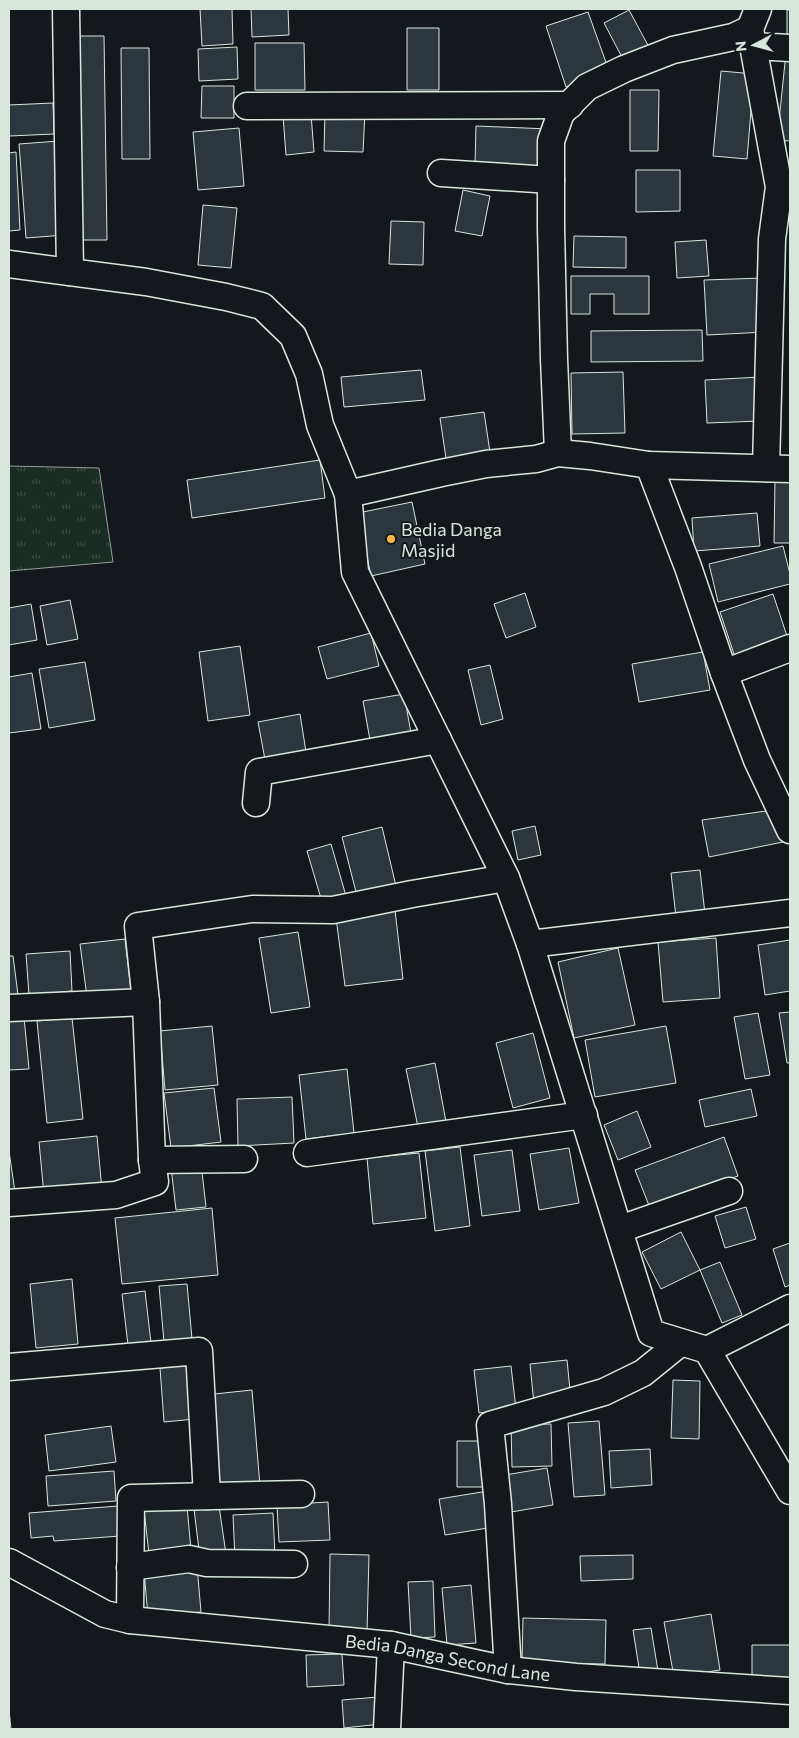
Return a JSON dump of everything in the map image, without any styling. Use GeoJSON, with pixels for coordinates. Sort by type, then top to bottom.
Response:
{"type":"FeatureCollection","features":[{"type":"Feature","properties":{"kind":"street"},"geometry":{"type":"LineString","coordinates":[[66,9],[70,272]]}},
{"type":"Feature","properties":{"kind":"street"},"geometry":{"type":"LineString","coordinates":[[348,494],[486,464],[536,459],[558,453],[649,465],[778,469],[782,235],[779,187],[754,28]]}},
{"type":"Feature","properties":{"kind":"street"},"geometry":{"type":"LineString","coordinates":[[754,28],[790,48]]}},
{"type":"Feature","properties":{"kind":"street"},"geometry":{"type":"LineString","coordinates":[[558,453],[554,359],[551,141],[561,113],[587,88],[624,69],[673,50],[733,37],[754,28]]}},
{"type":"Feature","properties":{"kind":"street"},"geometry":{"type":"LineString","coordinates":[[247,106],[570,105]]}},
{"type":"Feature","properties":{"kind":"street"},"geometry":{"type":"LineString","coordinates":[[441,173],[551,180]]}},
{"type":"Feature","properties":{"kind":"street"},"geometry":{"type":"LineString","coordinates":[[9,264],[146,282],[226,297],[262,306],[293,336],[309,374],[320,424],[348,494],[355,572],[506,878],[530,944],[651,1333],[707,1350],[790,1308]]}},
{"type":"Feature","properties":{"kind":"street"},"geometry":{"type":"LineString","coordinates":[[649,465],[688,566],[724,673],[757,760],[790,830]]}},
{"type":"Feature","properties":{"kind":"street"},"geometry":{"type":"LineString","coordinates":[[724,673],[790,648]]}},
{"type":"Feature","properties":{"kind":"street"},"geometry":{"type":"LineString","coordinates":[[256,803],[260,772],[438,740]]}},
{"type":"Feature","properties":{"kind":"street"},"geometry":{"type":"LineString","coordinates":[[9,1203],[116,1195],[155,1182],[152,1160],[146,1002],[138,926],[252,909],[333,910],[506,878]]}},
{"type":"Feature","properties":{"kind":"street"},"geometry":{"type":"LineString","coordinates":[[530,944],[790,913]]}},
{"type":"Feature","properties":{"kind":"street"},"geometry":{"type":"LineString","coordinates":[[9,1008],[146,1002]]}},
{"type":"Feature","properties":{"kind":"street"},"geometry":{"type":"LineString","coordinates":[[307,1153],[584,1115]]}},
{"type":"Feature","properties":{"kind":"street"},"geometry":{"type":"LineString","coordinates":[[152,1160],[244,1158]]}},
{"type":"Feature","properties":{"kind":"street"},"geometry":{"type":"LineString","coordinates":[[620,1229],[729,1191]]}},
{"type":"Feature","properties":{"kind":"street"},"geometry":{"type":"LineString","coordinates":[[508,1670],[498,1504],[490,1425],[604,1392],[643,1373],[680,1343]]}},
{"type":"Feature","properties":{"kind":"street"},"geometry":{"type":"LineString","coordinates":[[707,1350],[790,1491]]}},
{"type":"Feature","properties":{"kind":"street"},"geometry":{"type":"LineString","coordinates":[[9,1367],[199,1351],[207,1496]]}},
{"type":"Feature","properties":{"kind":"street"},"geometry":{"type":"LineString","coordinates":[[130,1620],[131,1498],[301,1494]]}},
{"type":"Feature","properties":{"kind":"street"},"geometry":{"type":"LineString","coordinates":[[130,1567],[189,1559],[208,1563],[294,1564]]}},
{"type":"Feature","properties":{"kind":"street","name":"Bedia Danga Second Lane"},"geometry":{"type":"LineString","coordinates":[[9,1562],[105,1614],[130,1620],[391,1645],[508,1670],[576,1677],[790,1691]]}},
{"type":"Feature","properties":{"kind":"street"},"geometry":{"type":"LineString","coordinates":[[387,1729],[391,1645]]}},
{"type":"Feature","properties":{"kind":"green space"},"geometry":{"type":"Polygon","coordinates":[[[9,466],[99,468],[113,562],[9,571],[9,466]]]}},
{"type":"Feature","properties":{"kind":"building"},"geometry":{"type":"Polygon","coordinates":[[[200,9],[232,9],[233,44],[202,46],[200,9]]]}},
{"type":"Feature","properties":{"kind":"building"},"geometry":{"type":"Polygon","coordinates":[[[251,9],[288,9],[289,35],[252,37],[251,9]]]}},
{"type":"Feature","properties":{"kind":"building"},"geometry":{"type":"Polygon","coordinates":[[[629,10],[650,49],[625,63],[604,23],[629,10]]]}},
{"type":"Feature","properties":{"kind":"building"},"geometry":{"type":"Polygon","coordinates":[[[787,10],[790,10],[790,43],[787,43],[787,10]]]}},
{"type":"Feature","properties":{"kind":"building"},"geometry":{"type":"Polygon","coordinates":[[[588,12],[608,68],[566,87],[546,26],[588,12]]]}},
{"type":"Feature","properties":{"kind":"building"},"geometry":{"type":"Polygon","coordinates":[[[407,28],[439,28],[439,90],[407,90],[407,28]]]}},
{"type":"Feature","properties":{"kind":"building"},"geometry":{"type":"Polygon","coordinates":[[[79,36],[104,36],[107,240],[82,240],[79,36]]]}},
{"type":"Feature","properties":{"kind":"building"},"geometry":{"type":"Polygon","coordinates":[[[255,43],[304,43],[305,90],[255,90],[255,43]]]}},
{"type":"Feature","properties":{"kind":"building"},"geometry":{"type":"Polygon","coordinates":[[[237,47],[238,79],[199,81],[198,49],[237,47]]]}},
{"type":"Feature","properties":{"kind":"building"},"geometry":{"type":"Polygon","coordinates":[[[121,48],[149,48],[150,159],[122,159],[121,48]]]}},
{"type":"Feature","properties":{"kind":"building"},"geometry":{"type":"Polygon","coordinates":[[[786,53],[790,54],[790,141],[777,140],[786,53]]]}},
{"type":"Feature","properties":{"kind":"building"},"geometry":{"type":"Polygon","coordinates":[[[721,71],[754,74],[747,159],[713,156],[721,71]]]}},
{"type":"Feature","properties":{"kind":"building"},"geometry":{"type":"Polygon","coordinates":[[[202,86],[234,86],[234,118],[201,118],[202,86]]]}},
{"type":"Feature","properties":{"kind":"building"},"geometry":{"type":"Polygon","coordinates":[[[630,90],[659,90],[658,151],[630,151],[630,90]]]}},
{"type":"Feature","properties":{"kind":"building"},"geometry":{"type":"Polygon","coordinates":[[[53,103],[54,134],[9,136],[9,105],[53,103]]]}},
{"type":"Feature","properties":{"kind":"building"},"geometry":{"type":"Polygon","coordinates":[[[325,111],[365,112],[363,152],[324,151],[325,111]]]}},
{"type":"Feature","properties":{"kind":"building"},"geometry":{"type":"Polygon","coordinates":[[[311,114],[314,152],[286,155],[283,116],[311,114]]]}},
{"type":"Feature","properties":{"kind":"building"},"geometry":{"type":"Polygon","coordinates":[[[476,126],[549,129],[548,167],[475,165],[476,126]]]}},
{"type":"Feature","properties":{"kind":"building"},"geometry":{"type":"Polygon","coordinates":[[[239,128],[244,186],[198,190],[193,132],[239,128]]]}},
{"type":"Feature","properties":{"kind":"building"},"geometry":{"type":"Polygon","coordinates":[[[59,141],[65,235],[26,238],[19,144],[59,141]]]}},
{"type":"Feature","properties":{"kind":"building"},"geometry":{"type":"Polygon","coordinates":[[[16,152],[20,230],[9,231],[9,153],[16,152]]]}},
{"type":"Feature","properties":{"kind":"building"},"geometry":{"type":"Polygon","coordinates":[[[636,170],[680,170],[680,211],[636,212],[636,170]]]}},
{"type":"Feature","properties":{"kind":"building"},"geometry":{"type":"Polygon","coordinates":[[[463,190],[490,196],[482,236],[455,231],[463,190]]]}},
{"type":"Feature","properties":{"kind":"building"},"geometry":{"type":"Polygon","coordinates":[[[203,205],[237,208],[231,268],[198,265],[203,205]]]}},
{"type":"Feature","properties":{"kind":"building"},"geometry":{"type":"Polygon","coordinates":[[[391,221],[424,222],[423,265],[389,264],[391,221]]]}},
{"type":"Feature","properties":{"kind":"building"},"geometry":{"type":"Polygon","coordinates":[[[574,236],[626,237],[626,268],[573,267],[574,236]]]}},
{"type":"Feature","properties":{"kind":"building"},"geometry":{"type":"Polygon","coordinates":[[[706,240],[709,276],[677,278],[675,242],[706,240]]]}},
{"type":"Feature","properties":{"kind":"building"},"geometry":{"type":"Polygon","coordinates":[[[571,276],[649,276],[649,314],[614,314],[614,294],[590,294],[590,314],[571,314],[571,276]]]}},
{"type":"Feature","properties":{"kind":"building"},"geometry":{"type":"Polygon","coordinates":[[[763,278],[766,332],[707,335],[704,280],[763,278]]]}},
{"type":"Feature","properties":{"kind":"building"},"geometry":{"type":"Polygon","coordinates":[[[702,330],[703,361],[591,362],[591,331],[702,330]]]}},
{"type":"Feature","properties":{"kind":"building"},"geometry":{"type":"Polygon","coordinates":[[[421,370],[425,400],[344,407],[341,377],[421,370]]]}},
{"type":"Feature","properties":{"kind":"building"},"geometry":{"type":"Polygon","coordinates":[[[623,372],[625,433],[572,434],[571,373],[623,372]]]}},
{"type":"Feature","properties":{"kind":"building"},"geometry":{"type":"Polygon","coordinates":[[[760,377],[762,421],[707,423],[705,380],[760,377]]]}},
{"type":"Feature","properties":{"kind":"building"},"geometry":{"type":"Polygon","coordinates":[[[484,412],[491,459],[447,465],[440,418],[484,412]]]}},
{"type":"Feature","properties":{"kind":"building"},"geometry":{"type":"Polygon","coordinates":[[[320,460],[325,498],[192,518],[187,480],[320,460]]]}},
{"type":"Feature","properties":{"kind":"building"},"geometry":{"type":"Polygon","coordinates":[[[775,480],[790,480],[790,543],[774,543],[775,480]]]}},
{"type":"Feature","properties":{"kind":"building","name":"Bedia Danga Masjid"},"geometry":{"type":"Polygon","coordinates":[[[412,502],[425,564],[371,576],[358,513],[412,502]]]}},
{"type":"Feature","properties":{"kind":"building"},"geometry":{"type":"Polygon","coordinates":[[[757,513],[760,546],[694,551],[692,518],[757,513]]]}},
{"type":"Feature","properties":{"kind":"building"},"geometry":{"type":"Polygon","coordinates":[[[783,546],[790,574],[790,584],[718,602],[709,564],[783,546]]]}},
{"type":"Feature","properties":{"kind":"building"},"geometry":{"type":"Polygon","coordinates":[[[525,593],[536,627],[506,638],[494,604],[525,593]]]}},
{"type":"Feature","properties":{"kind":"building"},"geometry":{"type":"Polygon","coordinates":[[[773,594],[788,639],[735,657],[720,612],[773,594]]]}},
{"type":"Feature","properties":{"kind":"building"},"geometry":{"type":"Polygon","coordinates":[[[70,600],[78,639],[47,645],[40,606],[70,600]]]}},
{"type":"Feature","properties":{"kind":"building"},"geometry":{"type":"Polygon","coordinates":[[[31,604],[37,640],[9,645],[9,608],[31,604]]]}},
{"type":"Feature","properties":{"kind":"building"},"geometry":{"type":"Polygon","coordinates":[[[371,633],[379,666],[327,679],[318,647],[371,633]]]}},
{"type":"Feature","properties":{"kind":"building"},"geometry":{"type":"Polygon","coordinates":[[[240,646],[250,715],[208,721],[199,652],[240,646]]]}},
{"type":"Feature","properties":{"kind":"building"},"geometry":{"type":"Polygon","coordinates":[[[703,652],[710,690],[639,702],[632,664],[703,652]]]}},
{"type":"Feature","properties":{"kind":"building"},"geometry":{"type":"Polygon","coordinates":[[[85,662],[95,720],[49,728],[39,669],[85,662]]]}},
{"type":"Feature","properties":{"kind":"building"},"geometry":{"type":"Polygon","coordinates":[[[490,665],[503,719],[481,725],[468,670],[490,665]]]}},
{"type":"Feature","properties":{"kind":"building"},"geometry":{"type":"Polygon","coordinates":[[[32,673],[41,729],[9,733],[9,677],[32,673]]]}},
{"type":"Feature","properties":{"kind":"building"},"geometry":{"type":"Polygon","coordinates":[[[404,694],[411,733],[370,740],[363,701],[404,694]]]}},
{"type":"Feature","properties":{"kind":"building"},"geometry":{"type":"Polygon","coordinates":[[[300,714],[307,758],[266,765],[258,722],[300,714]]]}},
{"type":"Feature","properties":{"kind":"building"},"geometry":{"type":"Polygon","coordinates":[[[766,811],[783,842],[709,857],[702,820],[766,811]]]}},
{"type":"Feature","properties":{"kind":"building"},"geometry":{"type":"Polygon","coordinates":[[[535,826],[541,855],[518,860],[512,831],[535,826]]]}},
{"type":"Feature","properties":{"kind":"building"},"geometry":{"type":"Polygon","coordinates":[[[382,827],[396,886],[357,896],[342,837],[382,827]]]}},
{"type":"Feature","properties":{"kind":"building"},"geometry":{"type":"Polygon","coordinates":[[[331,844],[346,896],[322,902],[307,851],[331,844]]]}},
{"type":"Feature","properties":{"kind":"building"},"geometry":{"type":"Polygon","coordinates":[[[700,870],[705,914],[676,917],[671,873],[700,870]]]}},
{"type":"Feature","properties":{"kind":"building"},"geometry":{"type":"Polygon","coordinates":[[[395,910],[403,979],[345,986],[336,918],[395,910]]]}},
{"type":"Feature","properties":{"kind":"building"},"geometry":{"type":"Polygon","coordinates":[[[298,932],[310,1007],[271,1013],[259,938],[298,932]]]}},
{"type":"Feature","properties":{"kind":"building"},"geometry":{"type":"Polygon","coordinates":[[[716,938],[720,998],[663,1002],[658,942],[716,938]]]}},
{"type":"Feature","properties":{"kind":"building"},"geometry":{"type":"Polygon","coordinates":[[[125,939],[131,991],[87,997],[80,944],[125,939]]]}},
{"type":"Feature","properties":{"kind":"building"},"geometry":{"type":"Polygon","coordinates":[[[790,940],[790,991],[765,995],[758,945],[790,940]]]}},
{"type":"Feature","properties":{"kind":"building"},"geometry":{"type":"Polygon","coordinates":[[[618,948],[635,1025],[574,1038],[558,962],[618,948]]]}},
{"type":"Feature","properties":{"kind":"building"},"geometry":{"type":"Polygon","coordinates":[[[70,951],[72,991],[29,995],[26,954],[70,951]]]}},
{"type":"Feature","properties":{"kind":"building"},"geometry":{"type":"Polygon","coordinates":[[[9,956],[13,956],[18,995],[9,997],[9,956]]]}},
{"type":"Feature","properties":{"kind":"building"},"geometry":{"type":"Polygon","coordinates":[[[790,1012],[790,1063],[787,1063],[779,1013],[790,1012]]]}},
{"type":"Feature","properties":{"kind":"building"},"geometry":{"type":"Polygon","coordinates":[[[758,1013],[770,1075],[745,1079],[734,1017],[758,1013]]]}},
{"type":"Feature","properties":{"kind":"building"},"geometry":{"type":"Polygon","coordinates":[[[24,1017],[29,1069],[9,1070],[9,1018],[24,1017]]]}},
{"type":"Feature","properties":{"kind":"building"},"geometry":{"type":"Polygon","coordinates":[[[72,1018],[83,1119],[47,1123],[37,1021],[72,1018]]]}},
{"type":"Feature","properties":{"kind":"building"},"geometry":{"type":"Polygon","coordinates":[[[212,1026],[218,1085],[165,1090],[160,1031],[212,1026]]]}},
{"type":"Feature","properties":{"kind":"building"},"geometry":{"type":"Polygon","coordinates":[[[666,1026],[676,1083],[595,1097],[585,1040],[666,1026]]]}},
{"type":"Feature","properties":{"kind":"building"},"geometry":{"type":"Polygon","coordinates":[[[533,1033],[550,1098],[513,1108],[496,1043],[533,1033]]]}},
{"type":"Feature","properties":{"kind":"building"},"geometry":{"type":"Polygon","coordinates":[[[435,1063],[447,1127],[419,1132],[406,1069],[435,1063]]]}},
{"type":"Feature","properties":{"kind":"building"},"geometry":{"type":"Polygon","coordinates":[[[347,1069],[354,1133],[306,1139],[299,1075],[347,1069]]]}},
{"type":"Feature","properties":{"kind":"building"},"geometry":{"type":"Polygon","coordinates":[[[214,1088],[221,1142],[171,1148],[164,1093],[214,1088]]]}},
{"type":"Feature","properties":{"kind":"building"},"geometry":{"type":"Polygon","coordinates":[[[751,1089],[757,1116],[705,1127],[699,1100],[751,1089]]]}},
{"type":"Feature","properties":{"kind":"building"},"geometry":{"type":"Polygon","coordinates":[[[292,1097],[294,1143],[238,1146],[237,1099],[292,1097]]]}},
{"type":"Feature","properties":{"kind":"building"},"geometry":{"type":"Polygon","coordinates":[[[637,1111],[651,1147],[618,1160],[604,1125],[637,1111]]]}},
{"type":"Feature","properties":{"kind":"building"},"geometry":{"type":"Polygon","coordinates":[[[97,1136],[102,1190],[44,1195],[39,1142],[97,1136]]]}},
{"type":"Feature","properties":{"kind":"building"},"geometry":{"type":"Polygon","coordinates":[[[724,1137],[738,1176],[650,1208],[635,1170],[724,1137]]]}},
{"type":"Feature","properties":{"kind":"building"},"geometry":{"type":"Polygon","coordinates":[[[460,1147],[470,1226],[435,1231],[425,1151],[460,1147]]]}},
{"type":"Feature","properties":{"kind":"building"},"geometry":{"type":"Polygon","coordinates":[[[569,1148],[579,1203],[539,1210],[530,1154],[569,1148]]]}},
{"type":"Feature","properties":{"kind":"building"},"geometry":{"type":"Polygon","coordinates":[[[512,1150],[520,1211],[482,1216],[474,1155],[512,1150]]]}},
{"type":"Feature","properties":{"kind":"building"},"geometry":{"type":"Polygon","coordinates":[[[9,1151],[15,1192],[9,1193],[9,1151]]]}},
{"type":"Feature","properties":{"kind":"building"},"geometry":{"type":"Polygon","coordinates":[[[419,1153],[426,1218],[373,1224],[367,1158],[419,1153]]]}},
{"type":"Feature","properties":{"kind":"building"},"geometry":{"type":"Polygon","coordinates":[[[201,1163],[206,1207],[176,1210],[171,1167],[201,1163]]]}},
{"type":"Feature","properties":{"kind":"building"},"geometry":{"type":"Polygon","coordinates":[[[746,1207],[756,1239],[725,1248],[715,1216],[746,1207]]]}},
{"type":"Feature","properties":{"kind":"building"},"geometry":{"type":"Polygon","coordinates":[[[212,1208],[218,1275],[122,1284],[115,1218],[212,1208]]]}},
{"type":"Feature","properties":{"kind":"building"},"geometry":{"type":"Polygon","coordinates":[[[681,1232],[700,1270],[661,1289],[642,1252],[681,1232]]]}},
{"type":"Feature","properties":{"kind":"building"},"geometry":{"type":"Polygon","coordinates":[[[790,1243],[790,1285],[785,1287],[773,1249],[790,1243]]]}},
{"type":"Feature","properties":{"kind":"building"},"geometry":{"type":"Polygon","coordinates":[[[720,1262],[742,1315],[722,1323],[700,1270],[720,1262]]]}},
{"type":"Feature","properties":{"kind":"building"},"geometry":{"type":"Polygon","coordinates":[[[72,1279],[78,1344],[36,1348],[30,1284],[72,1279]]]}},
{"type":"Feature","properties":{"kind":"building"},"geometry":{"type":"Polygon","coordinates":[[[187,1284],[192,1339],[164,1342],[159,1286],[187,1284]]]}},
{"type":"Feature","properties":{"kind":"building"},"geometry":{"type":"Polygon","coordinates":[[[145,1291],[151,1343],[128,1345],[122,1294],[145,1291]]]}},
{"type":"Feature","properties":{"kind":"building"},"geometry":{"type":"Polygon","coordinates":[[[567,1360],[571,1400],[534,1404],[530,1364],[567,1360]]]}},
{"type":"Feature","properties":{"kind":"building"},"geometry":{"type":"Polygon","coordinates":[[[190,1365],[195,1419],[164,1422],[160,1368],[190,1365]]]}},
{"type":"Feature","properties":{"kind":"building"},"geometry":{"type":"Polygon","coordinates":[[[511,1366],[516,1409],[479,1413],[474,1370],[511,1366]]]}},
{"type":"Feature","properties":{"kind":"building"},"geometry":{"type":"Polygon","coordinates":[[[673,1380],[700,1381],[699,1439],[671,1438],[673,1380]]]}},
{"type":"Feature","properties":{"kind":"building"},"geometry":{"type":"Polygon","coordinates":[[[252,1390],[260,1486],[214,1490],[205,1395],[252,1390]]]}},
{"type":"Feature","properties":{"kind":"building"},"geometry":{"type":"Polygon","coordinates":[[[599,1421],[605,1495],[574,1497],[568,1423],[599,1421]]]}},
{"type":"Feature","properties":{"kind":"building"},"geometry":{"type":"Polygon","coordinates":[[[551,1424],[552,1466],[512,1467],[511,1425],[551,1424]]]}},
{"type":"Feature","properties":{"kind":"building"},"geometry":{"type":"Polygon","coordinates":[[[111,1426],[116,1462],[49,1471],[45,1435],[111,1426]]]}},
{"type":"Feature","properties":{"kind":"building"},"geometry":{"type":"Polygon","coordinates":[[[457,1441],[489,1441],[489,1487],[457,1487],[457,1441]]]}},
{"type":"Feature","properties":{"kind":"building"},"geometry":{"type":"Polygon","coordinates":[[[650,1449],[652,1485],[611,1488],[609,1451],[650,1449]]]}},
{"type":"Feature","properties":{"kind":"building"},"geometry":{"type":"Polygon","coordinates":[[[547,1468],[553,1505],[505,1513],[499,1476],[547,1468]]]}},
{"type":"Feature","properties":{"kind":"building"},"geometry":{"type":"Polygon","coordinates":[[[114,1471],[116,1501],[48,1506],[46,1476],[114,1471]]]}},
{"type":"Feature","properties":{"kind":"building"},"geometry":{"type":"Polygon","coordinates":[[[488,1491],[494,1527],[445,1535],[439,1499],[488,1491]]]}},
{"type":"Feature","properties":{"kind":"building"},"geometry":{"type":"Polygon","coordinates":[[[328,1502],[330,1540],[279,1542],[277,1505],[328,1502]]]}},
{"type":"Feature","properties":{"kind":"building"},"geometry":{"type":"Polygon","coordinates":[[[118,1506],[120,1536],[54,1541],[53,1536],[31,1538],[29,1513],[118,1506]]]}},
{"type":"Feature","properties":{"kind":"building"},"geometry":{"type":"Polygon","coordinates":[[[187,1506],[191,1550],[149,1554],[144,1510],[187,1506]]]}},
{"type":"Feature","properties":{"kind":"building"},"geometry":{"type":"Polygon","coordinates":[[[219,1506],[226,1554],[200,1558],[194,1509],[219,1506]]]}},
{"type":"Feature","properties":{"kind":"building"},"geometry":{"type":"Polygon","coordinates":[[[273,1513],[275,1557],[235,1559],[233,1515],[273,1513]]]}},
{"type":"Feature","properties":{"kind":"building"},"geometry":{"type":"Polygon","coordinates":[[[330,1554],[369,1555],[367,1632],[329,1632],[330,1554]]]}},
{"type":"Feature","properties":{"kind":"building"},"geometry":{"type":"Polygon","coordinates":[[[633,1555],[633,1579],[581,1581],[580,1556],[633,1555]]]}},
{"type":"Feature","properties":{"kind":"building"},"geometry":{"type":"Polygon","coordinates":[[[197,1566],[201,1612],[148,1616],[144,1571],[197,1566]]]}},
{"type":"Feature","properties":{"kind":"building"},"geometry":{"type":"Polygon","coordinates":[[[433,1581],[435,1637],[411,1638],[408,1582],[433,1581]]]}},
{"type":"Feature","properties":{"kind":"building"},"geometry":{"type":"Polygon","coordinates":[[[471,1585],[476,1643],[447,1645],[442,1588],[471,1585]]]}},
{"type":"Feature","properties":{"kind":"building"},"geometry":{"type":"Polygon","coordinates":[[[711,1614],[720,1670],[674,1677],[664,1622],[711,1614]]]}},
{"type":"Feature","properties":{"kind":"building"},"geometry":{"type":"Polygon","coordinates":[[[523,1618],[606,1620],[605,1664],[522,1663],[523,1618]]]}},
{"type":"Feature","properties":{"kind":"building"},"geometry":{"type":"Polygon","coordinates":[[[651,1628],[658,1671],[640,1674],[633,1630],[651,1628]]]}},
{"type":"Feature","properties":{"kind":"building"},"geometry":{"type":"Polygon","coordinates":[[[752,1645],[790,1645],[790,1684],[752,1684],[752,1645]]]}},
{"type":"Feature","properties":{"kind":"building"},"geometry":{"type":"Polygon","coordinates":[[[342,1654],[344,1685],[307,1687],[306,1655],[342,1654]]]}},
{"type":"Feature","properties":{"kind":"building"},"geometry":{"type":"Polygon","coordinates":[[[378,1697],[381,1724],[344,1728],[342,1700],[378,1697]]]}},
{"type":"Feature","properties":{"kind":"building"},"geometry":{"type":"Polygon","coordinates":[[[9,1710],[11,1729],[9,1729],[9,1710]]]}},
{"type":"Feature","properties":{"kind":"place","name":"Bedia Danga Masjid"},"geometry":{"type":"Point","coordinates":[391,539]}}]}
